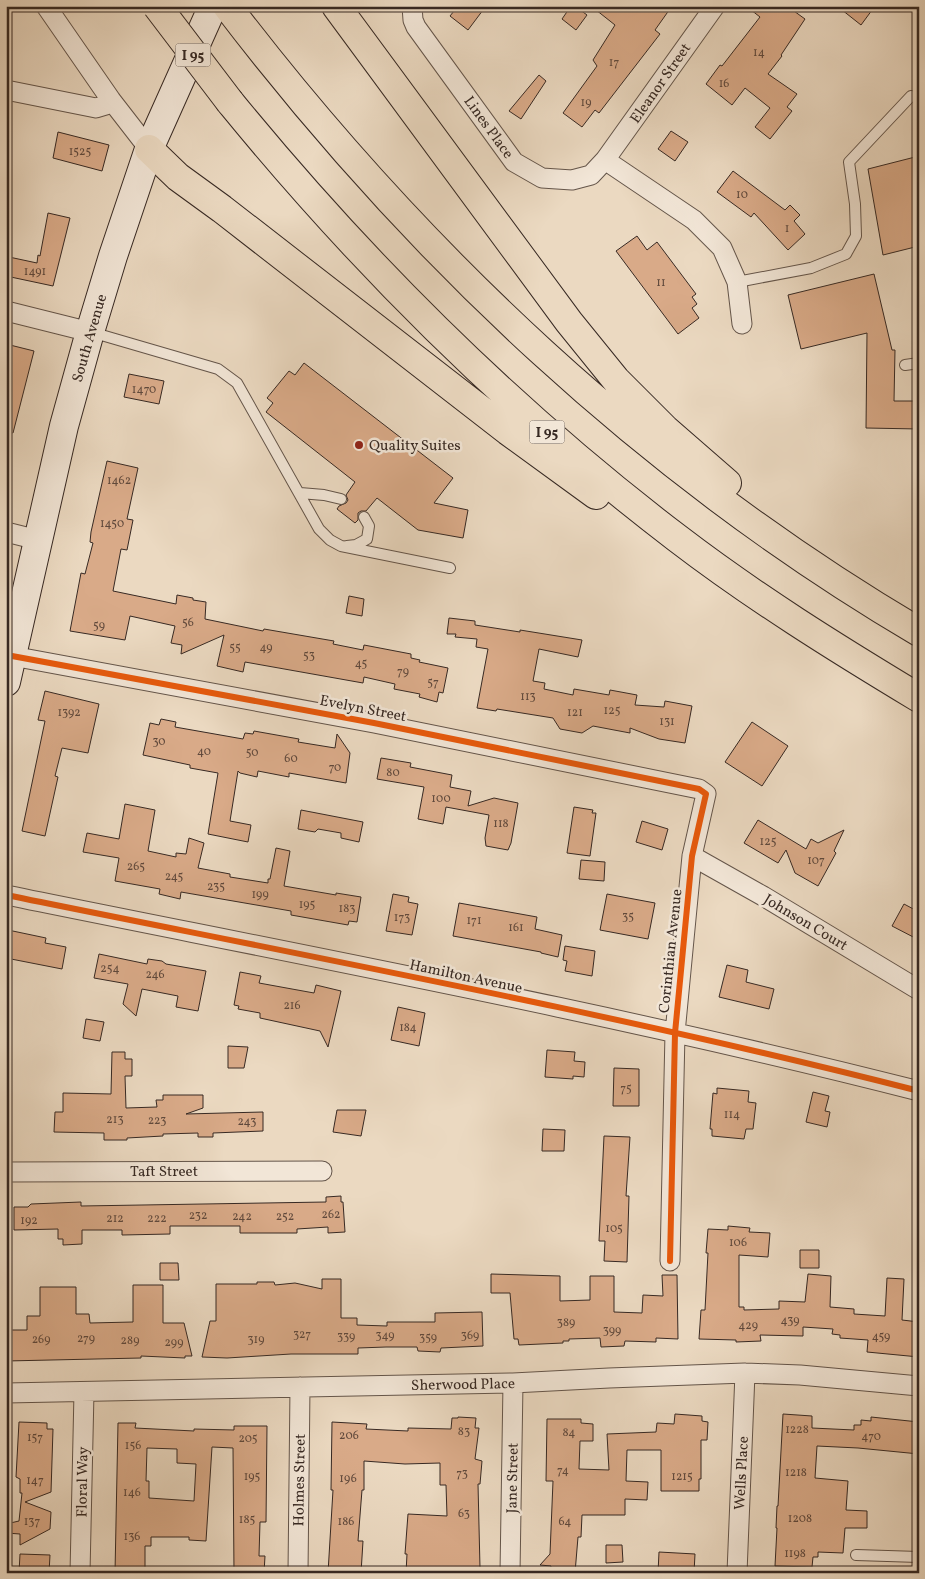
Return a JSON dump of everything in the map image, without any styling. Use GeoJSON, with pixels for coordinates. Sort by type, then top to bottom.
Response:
{"type":"FeatureCollection","features":[{"type":"Feature","properties":{"kind":"highway","name":"I 95"},"geometry":{"type":"LineString","coordinates":[[157,6],[230,102],[356,249],[458,352],[510,400],[614,488],[678,539],[796,622],[919,698]]}},
{"type":"Feature","properties":{"kind":"highway"},"geometry":{"type":"LineString","coordinates":[[227,6],[316,117],[404,217],[462,276],[557,366],[674,464],[781,543],[840,583],[919,632]]}},
{"type":"Feature","properties":{"kind":"highway"},"geometry":{"type":"LineString","coordinates":[[336,6],[569,322],[616,380],[665,429],[840,583]]}},
{"type":"Feature","properties":{"kind":"highway"},"geometry":{"type":"LineString","coordinates":[[149,149],[178,177],[508,431],[647,533],[796,622]]}},
{"type":"Feature","properties":{"kind":"main road","name":"South Avenue"},"geometry":{"type":"LineString","coordinates":[[6,682],[64,426],[113,256],[149,149],[212,6]]}},
{"type":"Feature","properties":{"kind":"street"},"geometry":{"type":"LineString","coordinates":[[46,6],[111,100],[149,149]]}},
{"type":"Feature","properties":{"kind":"street","name":"Lines Place"},"geometry":{"type":"LineString","coordinates":[[412,6],[412,20],[416,27],[514,162],[542,178],[572,180],[591,174],[605,160]]}},
{"type":"Feature","properties":{"kind":"street","name":"Eleanor Street"},"geometry":{"type":"LineString","coordinates":[[605,160],[715,6]]}},
{"type":"Feature","properties":{"kind":"street"},"geometry":{"type":"LineString","coordinates":[[6,90],[96,108],[106,106],[111,100]]}},
{"type":"Feature","properties":{"kind":"street"},"geometry":{"type":"LineString","coordinates":[[605,160],[694,220],[722,248],[737,282],[742,324]]}},
{"type":"Feature","properties":{"kind":"street"},"geometry":{"type":"LineString","coordinates":[[6,311],[90,332]]}},
{"type":"Feature","properties":{"kind":"street"},"geometry":{"type":"LineString","coordinates":[[6,532],[38,540]]}},
{"type":"Feature","properties":{"kind":"street","name":"Evelyn Street"},"geometry":{"type":"LineString","coordinates":[[12,656],[384,725],[699,789],[706,794]]}},
{"type":"Feature","properties":{"kind":"street","name":"Corinthian Avenue"},"geometry":{"type":"LineString","coordinates":[[670,1261],[675,1033],[692,856],[706,794]]}},
{"type":"Feature","properties":{"kind":"street","name":"Johnson Court"},"geometry":{"type":"LineString","coordinates":[[692,856],[763,896],[919,990]]}},
{"type":"Feature","properties":{"kind":"street","name":"Hamilton Avenue"},"geometry":{"type":"LineString","coordinates":[[6,895],[513,998],[675,1033],[919,1091]]}},
{"type":"Feature","properties":{"kind":"street","name":"Taft Street"},"geometry":{"type":"LineString","coordinates":[[6,1172],[322,1171]]}},
{"type":"Feature","properties":{"kind":"street","name":"Sherwood Place"},"geometry":{"type":"LineString","coordinates":[[6,1393],[513,1383],[745,1374],[800,1375],[919,1386]]}},
{"type":"Feature","properties":{"kind":"street","name":"Wells Place"},"geometry":{"type":"LineString","coordinates":[[737,1573],[745,1374]]}},
{"type":"Feature","properties":{"kind":"street","name":"Jane Street"},"geometry":{"type":"LineString","coordinates":[[510,1573],[513,1383]]}},
{"type":"Feature","properties":{"kind":"street","name":"Holmes Street"},"geometry":{"type":"LineString","coordinates":[[298,1573],[300,1387]]}},
{"type":"Feature","properties":{"kind":"street","name":"Floral Way"},"geometry":{"type":"LineString","coordinates":[[80,1573],[84,1392]]}},
{"type":"Feature","properties":{"kind":"lane"},"geometry":{"type":"LineString","coordinates":[[737,282],[811,268],[846,254],[856,236],[855,204],[849,162],[911,96]]}},
{"type":"Feature","properties":{"kind":"lane"},"geometry":{"type":"LineString","coordinates":[[90,332],[218,369],[228,375],[237,383],[319,529],[330,540],[341,546],[450,568]]}},
{"type":"Feature","properties":{"kind":"lane"},"geometry":{"type":"LineString","coordinates":[[905,365],[919,363]]}},
{"type":"Feature","properties":{"kind":"lane"},"geometry":{"type":"LineString","coordinates":[[300,493],[341,499]]}},
{"type":"Feature","properties":{"kind":"lane"},"geometry":{"type":"LineString","coordinates":[[341,546],[356,545],[367,539],[369,526],[364,517]]}},
{"type":"Feature","properties":{"kind":"lane"},"geometry":{"type":"LineString","coordinates":[[856,1555],[919,1557]]}},
{"type":"Feature","properties":{"kind":"building"},"geometry":{"type":"Polygon","coordinates":[[[458,6],[486,6],[468,30],[450,16],[458,6]]]}},
{"type":"Feature","properties":{"kind":"building"},"geometry":{"type":"Polygon","coordinates":[[[571,6],[575,6],[587,15],[576,30],[562,19],[571,6]]]}},
{"type":"Feature","properties":{"kind":"building"},"geometry":{"type":"Polygon","coordinates":[[[591,6],[672,6],[655,30],[660,34],[599,113],[595,110],[582,127],[563,113],[597,66],[593,60],[615,25],[591,6]]]}},
{"type":"Feature","properties":{"kind":"building"},"geometry":{"type":"Polygon","coordinates":[[[746,6],[787,6],[805,19],[782,56],[768,74],[797,94],[787,107],[792,111],[770,139],[755,127],[770,108],[745,88],[732,105],[706,84],[760,17],[746,6]]]}},
{"type":"Feature","properties":{"kind":"building"},"geometry":{"type":"Polygon","coordinates":[[[837,6],[875,6],[861,25],[837,6]]]}},
{"type":"Feature","properties":{"kind":"building"},"geometry":{"type":"Polygon","coordinates":[[[539,75],[546,81],[521,119],[509,111],[539,75]]]}},
{"type":"Feature","properties":{"kind":"building"},"geometry":{"type":"Polygon","coordinates":[[[671,131],[688,142],[675,161],[658,149],[671,131]]]}},
{"type":"Feature","properties":{"kind":"building"},"geometry":{"type":"Polygon","coordinates":[[[58,132],[109,145],[102,171],[53,158],[58,132]]]}},
{"type":"Feature","properties":{"kind":"building"},"geometry":{"type":"Polygon","coordinates":[[[919,156],[919,246],[883,255],[868,169],[919,156]]]}},
{"type":"Feature","properties":{"kind":"building"},"geometry":{"type":"Polygon","coordinates":[[[733,171],[785,210],[790,205],[800,215],[794,221],[805,234],[788,250],[754,213],[751,217],[717,192],[733,171]]]}},
{"type":"Feature","properties":{"kind":"building"},"geometry":{"type":"Polygon","coordinates":[[[48,213],[70,218],[53,286],[6,276],[9,257],[37,263],[48,213]]]}},
{"type":"Feature","properties":{"kind":"building"},"geometry":{"type":"Polygon","coordinates":[[[637,236],[647,250],[657,242],[696,294],[692,297],[697,304],[692,308],[699,318],[678,334],[616,251],[637,236]]]}},
{"type":"Feature","properties":{"kind":"building"},"geometry":{"type":"Polygon","coordinates":[[[874,274],[892,350],[895,350],[894,401],[919,401],[919,429],[866,428],[867,333],[801,349],[788,295],[874,274]]]}},
{"type":"Feature","properties":{"kind":"building"},"geometry":{"type":"Polygon","coordinates":[[[6,344],[34,351],[13,433],[6,432],[6,344]]]}},
{"type":"Feature","properties":{"kind":"building","name":"Quality Suites"},"geometry":{"type":"Polygon","coordinates":[[[304,363],[453,478],[434,503],[468,510],[463,538],[418,530],[377,498],[366,511],[358,513],[358,520],[355,523],[337,509],[348,500],[346,495],[355,482],[266,412],[273,403],[267,398],[289,371],[295,375],[304,363]]]}},
{"type":"Feature","properties":{"kind":"building"},"geometry":{"type":"Polygon","coordinates":[[[129,374],[164,381],[159,404],[124,397],[129,374]]]}},
{"type":"Feature","properties":{"kind":"building"},"geometry":{"type":"Polygon","coordinates":[[[107,461],[138,468],[127,519],[133,520],[127,550],[121,549],[113,591],[176,604],[177,595],[193,598],[193,600],[206,602],[205,619],[263,631],[264,629],[334,641],[333,644],[363,650],[364,645],[411,654],[411,658],[420,660],[419,662],[448,668],[443,693],[439,692],[437,702],[419,697],[420,694],[394,689],[395,684],[364,677],[363,683],[245,662],[243,672],[217,666],[224,635],[181,654],[182,645],[171,643],[175,626],[130,616],[125,640],[70,631],[81,573],[85,574],[93,543],[90,542],[91,532],[107,461]]]}},
{"type":"Feature","properties":{"kind":"building"},"geometry":{"type":"Polygon","coordinates":[[[349,596],[364,599],[362,616],[346,613],[349,596]]]}},
{"type":"Feature","properties":{"kind":"building"},"geometry":{"type":"Polygon","coordinates":[[[449,618],[475,621],[475,625],[582,640],[578,657],[539,649],[533,681],[545,683],[544,689],[573,695],[574,689],[609,695],[610,690],[637,695],[635,705],[664,707],[665,701],[692,706],[685,743],[659,739],[630,728],[630,733],[593,726],[582,733],[560,729],[553,718],[497,709],[496,711],[477,708],[488,649],[476,647],[477,639],[455,637],[456,634],[447,634],[449,618]]]}},
{"type":"Feature","properties":{"kind":"building"},"geometry":{"type":"Polygon","coordinates":[[[45,691],[99,704],[88,753],[62,748],[55,776],[58,777],[45,836],[22,831],[45,721],[38,720],[45,691]]]}},
{"type":"Feature","properties":{"kind":"building"},"geometry":{"type":"Polygon","coordinates":[[[161,719],[176,722],[175,727],[243,739],[245,733],[253,734],[254,731],[299,739],[298,742],[335,748],[337,734],[350,753],[346,783],[289,773],[289,777],[258,771],[257,777],[238,771],[230,821],[251,825],[248,842],[208,834],[218,773],[190,768],[190,765],[143,755],[150,723],[159,725],[161,719]]]}},
{"type":"Feature","properties":{"kind":"building"},"geometry":{"type":"Polygon","coordinates":[[[752,722],[788,746],[762,786],[725,762],[752,722]]]}},
{"type":"Feature","properties":{"kind":"building"},"geometry":{"type":"Polygon","coordinates":[[[381,758],[411,763],[410,767],[452,775],[450,787],[471,791],[468,806],[494,798],[518,803],[508,850],[486,846],[485,838],[489,815],[446,807],[443,824],[418,819],[424,787],[377,779],[381,758]]]}},
{"type":"Feature","properties":{"kind":"building"},"geometry":{"type":"Polygon","coordinates":[[[125,804],[155,810],[148,851],[176,857],[176,853],[186,854],[189,838],[204,843],[198,868],[230,874],[230,877],[268,883],[276,848],[290,851],[284,886],[336,895],[336,893],[361,897],[357,922],[349,921],[348,925],[291,915],[291,911],[181,892],[180,899],[159,894],[160,889],[115,881],[119,858],[83,852],[87,833],[119,839],[125,804]]]}},
{"type":"Feature","properties":{"kind":"building"},"geometry":{"type":"Polygon","coordinates":[[[574,807],[593,810],[592,813],[596,813],[590,856],[567,853],[574,807]]]}},
{"type":"Feature","properties":{"kind":"building"},"geometry":{"type":"Polygon","coordinates":[[[301,810],[363,822],[359,842],[341,838],[341,833],[318,829],[315,832],[298,829],[301,810]]]}},
{"type":"Feature","properties":{"kind":"building"},"geometry":{"type":"Polygon","coordinates":[[[758,820],[806,849],[811,839],[818,843],[844,830],[834,851],[836,853],[818,886],[795,873],[786,850],[778,863],[744,843],[758,820]]]}},
{"type":"Feature","properties":{"kind":"building"},"geometry":{"type":"Polygon","coordinates":[[[642,821],[668,829],[662,850],[636,842],[642,821]]]}},
{"type":"Feature","properties":{"kind":"building"},"geometry":{"type":"Polygon","coordinates":[[[581,860],[605,862],[604,881],[579,879],[581,860]]]}},
{"type":"Feature","properties":{"kind":"building"},"geometry":{"type":"Polygon","coordinates":[[[393,894],[409,897],[408,902],[418,904],[412,935],[386,931],[393,894]]]}},
{"type":"Feature","properties":{"kind":"building"},"geometry":{"type":"Polygon","coordinates":[[[607,894],[655,903],[648,939],[600,930],[607,894]]]}},
{"type":"Feature","properties":{"kind":"building"},"geometry":{"type":"Polygon","coordinates":[[[459,903],[537,917],[535,929],[562,935],[558,957],[541,952],[453,936],[459,903]]]}},
{"type":"Feature","properties":{"kind":"building"},"geometry":{"type":"Polygon","coordinates":[[[904,904],[919,912],[919,940],[892,926],[904,904]]]}},
{"type":"Feature","properties":{"kind":"building"},"geometry":{"type":"Polygon","coordinates":[[[8,930],[46,938],[45,943],[66,947],[62,969],[6,958],[8,930]]]}},
{"type":"Feature","properties":{"kind":"building"},"geometry":{"type":"Polygon","coordinates":[[[565,946],[595,951],[592,976],[565,971],[567,961],[563,960],[565,946]]]}},
{"type":"Feature","properties":{"kind":"building"},"geometry":{"type":"Polygon","coordinates":[[[99,954],[147,964],[148,959],[162,961],[166,964],[206,971],[198,1011],[176,1007],[178,996],[142,989],[136,1016],[123,1004],[128,984],[94,978],[99,954]]]}},
{"type":"Feature","properties":{"kind":"building"},"geometry":{"type":"Polygon","coordinates":[[[727,965],[748,970],[746,982],[774,989],[769,1009],[719,997],[727,965]]]}},
{"type":"Feature","properties":{"kind":"building"},"geometry":{"type":"Polygon","coordinates":[[[240,972],[261,976],[259,983],[314,993],[316,985],[341,991],[328,1047],[320,1031],[260,1018],[260,1013],[238,1009],[239,1006],[234,1005],[240,972]]]}},
{"type":"Feature","properties":{"kind":"building"},"geometry":{"type":"Polygon","coordinates":[[[398,1007],[425,1013],[419,1046],[391,1040],[398,1007]]]}},
{"type":"Feature","properties":{"kind":"building"},"geometry":{"type":"Polygon","coordinates":[[[86,1019],[104,1022],[100,1041],[83,1038],[86,1019]]]}},
{"type":"Feature","properties":{"kind":"building"},"geometry":{"type":"Polygon","coordinates":[[[228,1046],[248,1047],[244,1068],[228,1068],[228,1046]]]}},
{"type":"Feature","properties":{"kind":"building"},"geometry":{"type":"Polygon","coordinates":[[[547,1050],[575,1052],[574,1061],[585,1062],[584,1077],[573,1076],[573,1079],[545,1077],[547,1050]]]}},
{"type":"Feature","properties":{"kind":"building"},"geometry":{"type":"Polygon","coordinates":[[[112,1052],[125,1052],[125,1059],[132,1059],[132,1076],[125,1076],[126,1108],[157,1107],[156,1100],[163,1100],[163,1095],[203,1095],[203,1108],[186,1114],[263,1112],[263,1131],[213,1133],[213,1137],[198,1137],[198,1133],[163,1134],[163,1136],[127,1138],[127,1140],[104,1140],[104,1133],[54,1132],[55,1112],[63,1112],[63,1093],[111,1094],[112,1052]]]}},
{"type":"Feature","properties":{"kind":"building"},"geometry":{"type":"Polygon","coordinates":[[[614,1068],[639,1069],[639,1106],[613,1106],[614,1068]]]}},
{"type":"Feature","properties":{"kind":"building"},"geometry":{"type":"Polygon","coordinates":[[[717,1088],[749,1091],[748,1102],[756,1103],[753,1129],[746,1129],[744,1139],[712,1136],[712,1129],[710,1129],[713,1093],[717,1094],[717,1088]]]}},
{"type":"Feature","properties":{"kind":"building"},"geometry":{"type":"Polygon","coordinates":[[[813,1092],[829,1096],[825,1111],[830,1112],[827,1127],[806,1122],[813,1092]]]}},
{"type":"Feature","properties":{"kind":"building"},"geometry":{"type":"Polygon","coordinates":[[[337,1110],[366,1110],[361,1136],[333,1132],[337,1110]]]}},
{"type":"Feature","properties":{"kind":"building"},"geometry":{"type":"Polygon","coordinates":[[[543,1129],[565,1130],[564,1151],[542,1151],[543,1129]]]}},
{"type":"Feature","properties":{"kind":"building"},"geometry":{"type":"Polygon","coordinates":[[[604,1136],[630,1137],[626,1196],[629,1196],[627,1262],[604,1261],[605,1241],[599,1241],[604,1136]]]}},
{"type":"Feature","properties":{"kind":"building"},"geometry":{"type":"Polygon","coordinates":[[[341,1196],[345,1232],[328,1233],[328,1227],[297,1229],[297,1233],[240,1233],[240,1226],[170,1226],[170,1234],[122,1235],[122,1230],[82,1230],[82,1244],[63,1245],[63,1239],[58,1239],[58,1229],[14,1230],[14,1207],[28,1207],[31,1204],[81,1202],[81,1206],[326,1202],[326,1197],[341,1196]]]}},
{"type":"Feature","properties":{"kind":"building"},"geometry":{"type":"Polygon","coordinates":[[[728,1226],[750,1228],[749,1232],[770,1233],[768,1257],[739,1255],[739,1307],[744,1307],[744,1310],[779,1309],[779,1301],[805,1302],[808,1274],[831,1276],[830,1307],[854,1309],[854,1314],[885,1316],[887,1278],[904,1279],[902,1320],[919,1322],[919,1357],[867,1352],[868,1340],[840,1338],[840,1335],[832,1334],[833,1329],[803,1327],[803,1336],[760,1335],[761,1341],[736,1342],[736,1340],[699,1339],[701,1310],[705,1310],[708,1229],[728,1230],[728,1226]]]}},
{"type":"Feature","properties":{"kind":"building"},"geometry":{"type":"Polygon","coordinates":[[[800,1250],[819,1250],[819,1268],[800,1268],[800,1250]]]}},
{"type":"Feature","properties":{"kind":"building"},"geometry":{"type":"Polygon","coordinates":[[[160,1263],[178,1263],[179,1280],[160,1280],[160,1263]]]}},
{"type":"Feature","properties":{"kind":"building"},"geometry":{"type":"Polygon","coordinates":[[[491,1274],[560,1276],[560,1301],[590,1300],[590,1276],[614,1276],[614,1312],[642,1313],[643,1295],[663,1296],[662,1275],[677,1275],[678,1339],[656,1338],[656,1342],[625,1341],[624,1346],[601,1347],[600,1338],[569,1339],[569,1341],[563,1341],[563,1343],[519,1345],[518,1339],[514,1339],[510,1293],[491,1293],[491,1274]]]}},
{"type":"Feature","properties":{"kind":"building"},"geometry":{"type":"Polygon","coordinates":[[[322,1279],[341,1279],[341,1318],[357,1318],[357,1325],[387,1326],[387,1322],[435,1322],[435,1313],[482,1312],[483,1346],[441,1348],[440,1352],[418,1351],[417,1347],[386,1347],[358,1348],[358,1354],[202,1357],[210,1321],[216,1321],[216,1284],[274,1282],[275,1285],[295,1283],[322,1289],[322,1279]]]}},
{"type":"Feature","properties":{"kind":"building"},"geometry":{"type":"Polygon","coordinates":[[[133,1285],[163,1285],[163,1323],[184,1323],[192,1356],[185,1356],[185,1358],[141,1356],[141,1358],[6,1361],[6,1330],[27,1330],[27,1316],[40,1316],[40,1287],[76,1287],[76,1314],[89,1314],[90,1323],[133,1322],[133,1285]]]}},
{"type":"Feature","properties":{"kind":"building"},"geometry":{"type":"Polygon","coordinates":[[[675,1414],[702,1416],[702,1421],[708,1422],[707,1440],[701,1440],[701,1479],[699,1479],[699,1491],[661,1491],[661,1450],[627,1450],[626,1481],[648,1482],[647,1500],[625,1499],[625,1515],[582,1515],[581,1537],[578,1537],[575,1573],[550,1573],[551,1566],[540,1565],[550,1554],[553,1481],[546,1481],[547,1419],[581,1419],[581,1423],[593,1424],[593,1441],[580,1441],[579,1469],[609,1470],[607,1434],[656,1432],[657,1423],[674,1424],[675,1414]]]}},
{"type":"Feature","properties":{"kind":"building"},"geometry":{"type":"Polygon","coordinates":[[[783,1414],[812,1416],[812,1428],[854,1430],[854,1425],[861,1425],[861,1420],[871,1421],[871,1417],[919,1422],[919,1454],[817,1446],[815,1478],[848,1481],[846,1510],[867,1511],[867,1528],[845,1528],[843,1553],[818,1552],[818,1557],[813,1557],[812,1567],[775,1566],[783,1414]]]}},
{"type":"Feature","properties":{"kind":"building"},"geometry":{"type":"Polygon","coordinates":[[[452,1418],[476,1418],[475,1428],[479,1428],[475,1459],[482,1461],[480,1484],[478,1484],[480,1568],[425,1568],[425,1573],[406,1573],[407,1554],[405,1554],[408,1514],[447,1516],[446,1485],[440,1485],[440,1463],[405,1464],[364,1461],[364,1490],[362,1490],[358,1541],[363,1541],[361,1573],[328,1573],[333,1490],[331,1490],[332,1422],[367,1424],[366,1429],[408,1431],[408,1428],[451,1429],[452,1418]]]}},
{"type":"Feature","properties":{"kind":"building"},"geometry":{"type":"Polygon","coordinates":[[[19,1422],[47,1423],[47,1429],[53,1429],[51,1492],[25,1502],[51,1512],[50,1529],[20,1545],[20,1534],[6,1533],[6,1524],[19,1521],[22,1493],[20,1493],[20,1479],[16,1477],[19,1422]]]}},
{"type":"Feature","properties":{"kind":"building"},"geometry":{"type":"Polygon","coordinates":[[[118,1423],[136,1423],[135,1428],[194,1431],[194,1429],[234,1430],[234,1426],[267,1426],[266,1522],[260,1522],[259,1556],[265,1556],[264,1573],[234,1573],[233,1448],[212,1447],[206,1541],[189,1540],[189,1537],[151,1537],[151,1546],[145,1546],[145,1573],[115,1573],[118,1423]],[[147,1448],[146,1481],[149,1481],[149,1498],[194,1501],[196,1464],[177,1463],[177,1449],[147,1448]]]}},
{"type":"Feature","properties":{"kind":"building"},"geometry":{"type":"Polygon","coordinates":[[[606,1545],[622,1545],[623,1562],[606,1563],[606,1545]]]}},
{"type":"Feature","properties":{"kind":"building"},"geometry":{"type":"Polygon","coordinates":[[[659,1552],[695,1554],[694,1573],[658,1573],[659,1552]]]}},
{"type":"Feature","properties":{"kind":"building"},"geometry":{"type":"Polygon","coordinates":[[[20,1554],[50,1555],[49,1573],[19,1573],[20,1554]]]}},
{"type":"Feature","properties":{"kind":"cycle path"},"geometry":{"type":"LineString","coordinates":[[12,656],[374,723],[699,789],[706,794],[692,856],[675,1033],[670,1261]]}},
{"type":"Feature","properties":{"kind":"cycle path"},"geometry":{"type":"LineString","coordinates":[[6,895],[578,1011],[919,1091]]}},
{"type":"Feature","properties":{"kind":"place","name":"Quality Suites"},"geometry":{"type":"Point","coordinates":[359,445]}}]}
